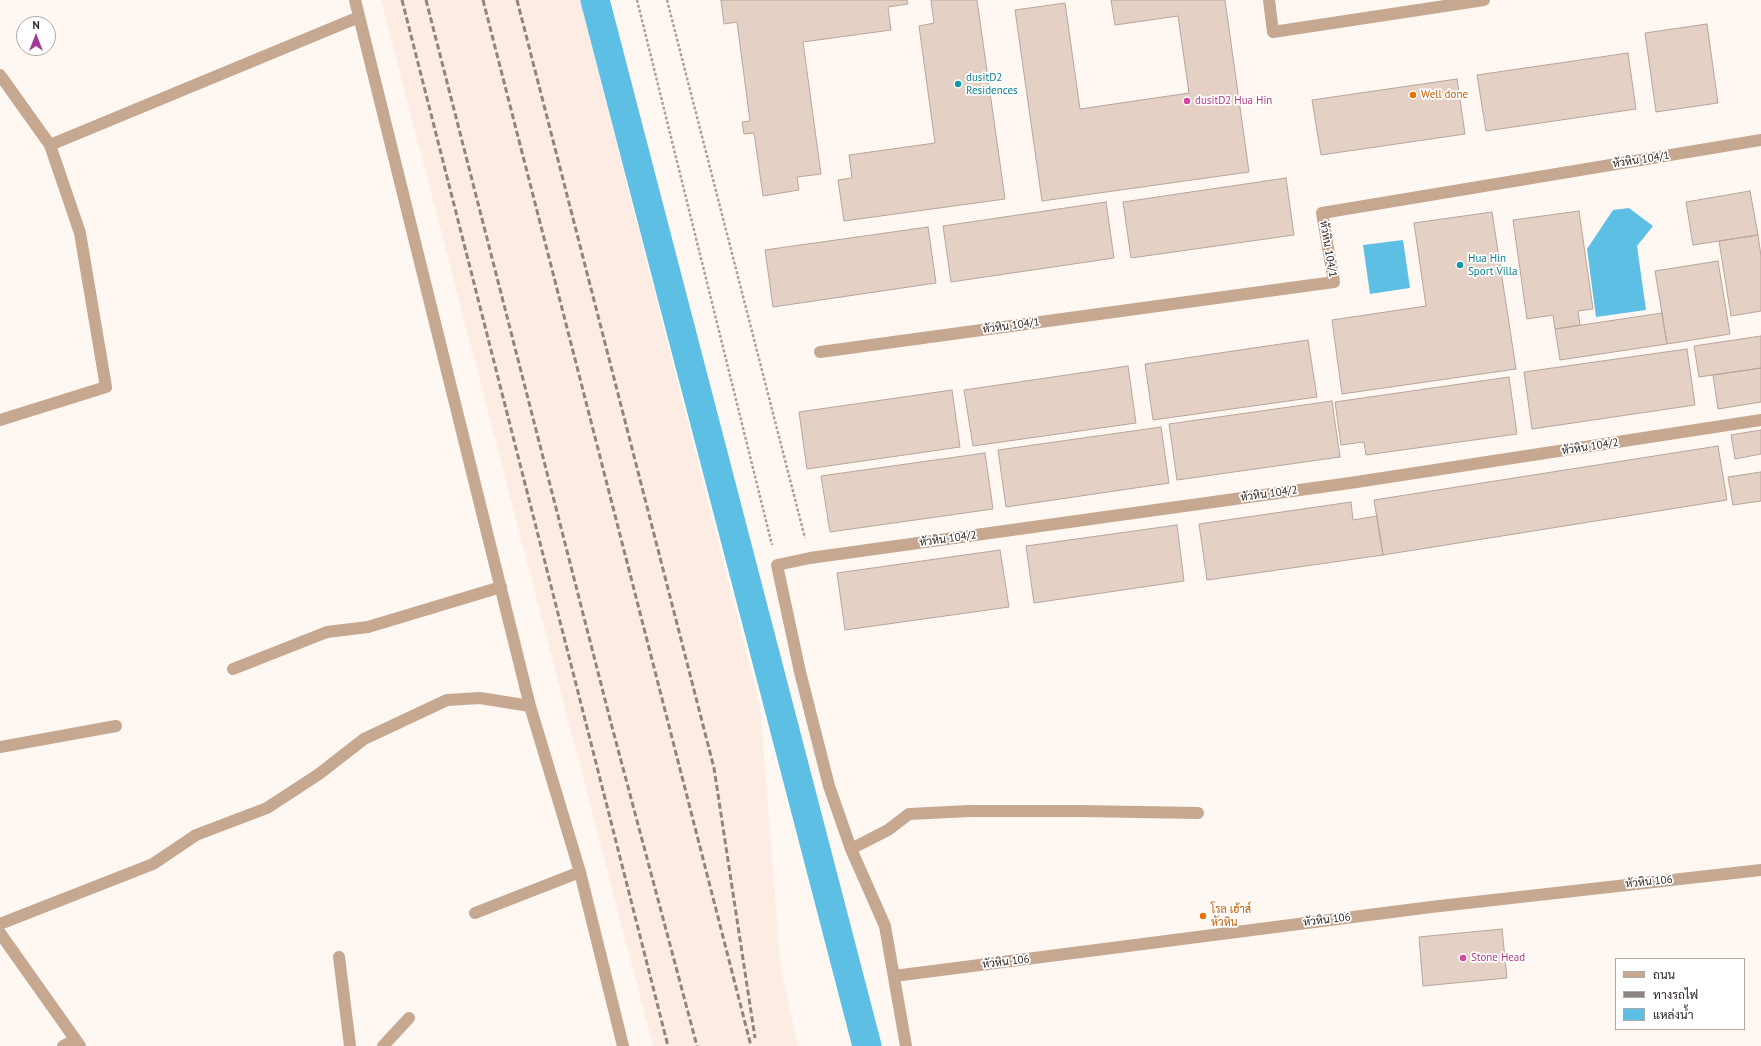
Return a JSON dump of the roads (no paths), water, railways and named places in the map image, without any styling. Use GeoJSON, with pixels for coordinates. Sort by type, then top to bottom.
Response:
{"type":"FeatureCollection","features":[{"type":"Feature","properties":{"kind":"street"},"geometry":{"type":"LineString","coordinates":[[355,0],[530,706],[580,872],[623,1046]]}},
{"type":"Feature","properties":{"kind":"street"},"geometry":{"type":"LineString","coordinates":[[1268,0],[1273,32],[1484,0]]}},
{"type":"Feature","properties":{"kind":"street"},"geometry":{"type":"LineString","coordinates":[[50,145],[359,18]]}},
{"type":"Feature","properties":{"kind":"street"},"geometry":{"type":"LineString","coordinates":[[0,75],[50,145],[80,233],[106,387],[0,420]]}},
{"type":"Feature","properties":{"kind":"street","name":"หัวหิน 104/1"},"geometry":{"type":"LineString","coordinates":[[820,352],[1334,282],[1322,213],[1761,140]]}},
{"type":"Feature","properties":{"kind":"street","name":"หัวหิน 104/2"},"geometry":{"type":"LineString","coordinates":[[851,849],[825,770],[800,672],[777,564],[810,558],[1350,483],[1761,420]]}},
{"type":"Feature","properties":{"kind":"street"},"geometry":{"type":"LineString","coordinates":[[233,670],[327,632],[368,627],[501,587]]}},
{"type":"Feature","properties":{"kind":"street"},"geometry":{"type":"LineString","coordinates":[[0,924],[153,864],[196,835],[267,808],[319,774],[364,739],[447,700],[480,698],[530,706]]}},
{"type":"Feature","properties":{"kind":"street"},"geometry":{"type":"LineString","coordinates":[[0,747],[116,726]]}},
{"type":"Feature","properties":{"kind":"street"},"geometry":{"type":"LineString","coordinates":[[906,1046],[885,926],[851,849],[888,830],[910,814],[1080,810],[1198,813]]}},
{"type":"Feature","properties":{"kind":"street","name":"หัวหิน 106"},"geometry":{"type":"LineString","coordinates":[[894,976],[1432,907],[1761,870]]}},
{"type":"Feature","properties":{"kind":"street"},"geometry":{"type":"LineString","coordinates":[[475,913],[580,872]]}},
{"type":"Feature","properties":{"kind":"street"},"geometry":{"type":"LineString","coordinates":[[0,933],[78,1043],[63,1046]]}},
{"type":"Feature","properties":{"kind":"street"},"geometry":{"type":"LineString","coordinates":[[339,957],[350,1046]]}},
{"type":"Feature","properties":{"kind":"street"},"geometry":{"type":"LineString","coordinates":[[384,1046],[409,1018]]}},
{"type":"Feature","properties":{"kind":"water"},"geometry":{"type":"Polygon","coordinates":[[[1629,208],[1653,226],[1637,246],[1646,310],[1596,317],[1587,249],[1613,210],[1629,208]]]}},
{"type":"Feature","properties":{"kind":"water"},"geometry":{"type":"Polygon","coordinates":[[[1403,240],[1410,288],[1370,294],[1363,245],[1403,240]]]}},
{"type":"Feature","properties":{"kind":"waterway"},"geometry":{"type":"LineString","coordinates":[[595,0],[867,1046]]}},
{"type":"Feature","properties":{"kind":"railway"},"geometry":{"type":"LineString","coordinates":[[402,0],[668,1046]]}},
{"type":"Feature","properties":{"kind":"railway"},"geometry":{"type":"LineString","coordinates":[[426,0],[611,723],[697,1046]]}},
{"type":"Feature","properties":{"kind":"railway"},"geometry":{"type":"LineString","coordinates":[[483,0],[751,1046]]}},
{"type":"Feature","properties":{"kind":"railway"},"geometry":{"type":"LineString","coordinates":[[517,0],[714,768],[755,1038]]}},
{"type":"Feature","properties":{"kind":"place","name":"dusitD2 Residences"},"geometry":{"type":"Point","coordinates":[958,84]}},
{"type":"Feature","properties":{"kind":"place","name":"Well done"},"geometry":{"type":"Point","coordinates":[1413,95]}},
{"type":"Feature","properties":{"kind":"place","name":"dusitD2 Hua Hin"},"geometry":{"type":"Point","coordinates":[1187,101]}},
{"type":"Feature","properties":{"kind":"place","name":"Hua Hin Sport Villa"},"geometry":{"type":"Point","coordinates":[1460,265]}},
{"type":"Feature","properties":{"kind":"place","name":"โรล เฮ้าส์ หัวหิน"},"geometry":{"type":"Point","coordinates":[1203,916]}},
{"type":"Feature","properties":{"kind":"place","name":"Stone Head"},"geometry":{"type":"Point","coordinates":[1463,958]}}]}
